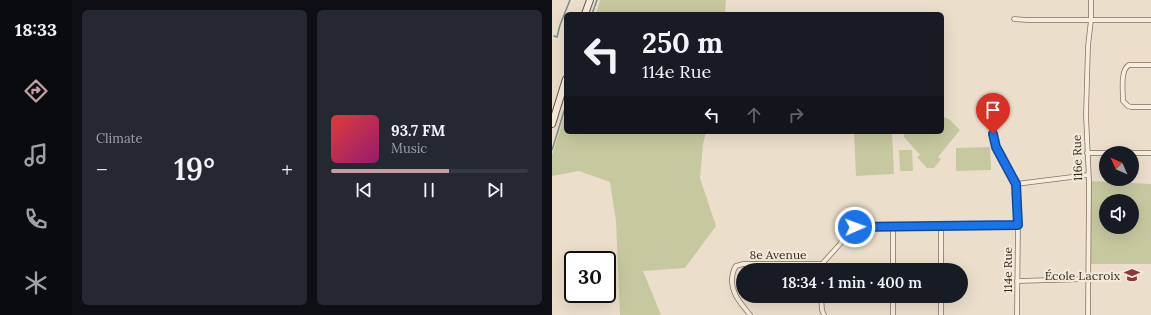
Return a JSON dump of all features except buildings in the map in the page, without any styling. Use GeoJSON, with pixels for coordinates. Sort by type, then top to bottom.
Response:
{"type":"FeatureCollection","features":[{"type":"Feature","properties":{"kind":"main road"},"geometry":{"type":"LineString","coordinates":[[586,12],[590,0]]}},
{"type":"Feature","properties":{"kind":"main road"},"geometry":{"type":"LineString","coordinates":[[552,124],[564,85]]}},
{"type":"Feature","properties":{"kind":"street","name":"116e Rue"},"geometry":{"type":"LineString","coordinates":[[1088,315],[1088,175],[1086,115],[1091,0]]}},
{"type":"Feature","properties":{"kind":"street"},"geometry":{"type":"LineString","coordinates":[[1014,18],[1151,20]]}},
{"type":"Feature","properties":{"kind":"street"},"geometry":{"type":"LineString","coordinates":[[1151,65],[1127,66],[1124,70],[1122,88],[1123,101],[1128,106],[1151,107]]}},
{"type":"Feature","properties":{"kind":"street","name":"114e Rue"},"geometry":{"type":"LineString","coordinates":[[993,134],[996,147],[1016,184],[1018,225],[1017,315]]}},
{"type":"Feature","properties":{"kind":"street"},"geometry":{"type":"LineString","coordinates":[[1087,154],[1099,153]]}},
{"type":"Feature","properties":{"kind":"street"},"geometry":{"type":"LineString","coordinates":[[1139,153],[1151,153]]}},
{"type":"Feature","properties":{"kind":"street"},"geometry":{"type":"LineString","coordinates":[[1016,184],[1088,175]]}},
{"type":"Feature","properties":{"kind":"street"},"geometry":{"type":"LineString","coordinates":[[823,263],[840,244],[847,231],[855,227],[1018,225]]}},
{"type":"Feature","properties":{"kind":"street"},"geometry":{"type":"LineString","coordinates":[[893,226],[893,263]]}},
{"type":"Feature","properties":{"kind":"street"},"geometry":{"type":"LineString","coordinates":[[941,226],[941,263]]}},
{"type":"Feature","properties":{"kind":"street","name":"8e Avenue"},"geometry":{"type":"LineString","coordinates":[[736,266],[734,268],[732,280],[734,293],[736,296]]}},
{"type":"Feature","properties":{"kind":"street"},"geometry":{"type":"LineString","coordinates":[[1017,281],[1088,279]]}},
{"type":"Feature","properties":{"kind":"street","name":"8e Avenue"},"geometry":{"type":"LineString","coordinates":[[741,303],[750,315]]}},
{"type":"Feature","properties":{"kind":"street"},"geometry":{"type":"LineString","coordinates":[[821,303],[824,315]]}},
{"type":"Feature","properties":{"kind":"street"},"geometry":{"type":"LineString","coordinates":[[893,303],[893,315]]}},
{"type":"Feature","properties":{"kind":"street"},"geometry":{"type":"LineString","coordinates":[[941,303],[941,315]]}},
{"type":"Feature","properties":{"kind":"green space"},"geometry":{"type":"Polygon","coordinates":[[[600,0],[726,0],[725,12],[597,12],[600,0]]]}},
{"type":"Feature","properties":{"kind":"green space"},"geometry":{"type":"Polygon","coordinates":[[[564,117],[564,134],[706,134],[703,144],[700,178],[716,226],[685,268],[643,271],[661,315],[620,315],[616,221],[610,182],[579,171],[552,176],[552,155],[564,117]]]}},
{"type":"Feature","properties":{"kind":"green space"},"geometry":{"type":"Polygon","coordinates":[[[944,117],[950,120],[960,130],[938,157],[941,159],[934,168],[927,168],[917,157],[920,155],[904,137],[904,134],[944,134],[944,117]]]}},
{"type":"Feature","properties":{"kind":"green space"},"geometry":{"type":"Polygon","coordinates":[[[854,134],[892,134],[894,174],[856,176],[854,134]]]}},
{"type":"Feature","properties":{"kind":"green space"},"geometry":{"type":"Polygon","coordinates":[[[990,147],[991,170],[956,171],[956,148],[990,147]]]}},
{"type":"Feature","properties":{"kind":"green space"},"geometry":{"type":"Polygon","coordinates":[[[899,150],[912,150],[913,171],[900,171],[899,150]]]}},
{"type":"Feature","properties":{"kind":"green space"},"geometry":{"type":"Polygon","coordinates":[[[1089,181],[1099,181],[1099,186],[1139,186],[1139,183],[1151,184],[1151,264],[1088,264],[1089,181]]]}},
{"type":"Feature","properties":{"kind":"waterway"},"geometry":{"type":"LineString","coordinates":[[565,12],[570,0]]}},
{"type":"Feature","properties":{"kind":"waterway"},"geometry":{"type":"LineString","coordinates":[[593,12],[597,0]]}},
{"type":"Feature","properties":{"kind":"waterway"},"geometry":{"type":"LineString","coordinates":[[554,36],[557,37],[564,15]]}},
{"type":"Feature","properties":{"kind":"waterway"},"geometry":{"type":"LineString","coordinates":[[552,150],[564,111]]}},
{"type":"Feature","properties":{"kind":"place","name":"École Lacroix"},"geometry":{"type":"Point","coordinates":[1132,275]}},
{"type":"Feature","properties":{"kind":"route"},"geometry":{"type":"LineString","coordinates":[[855,227],[1018,225],[1016,184],[996,147],[993,134]]}}]}
